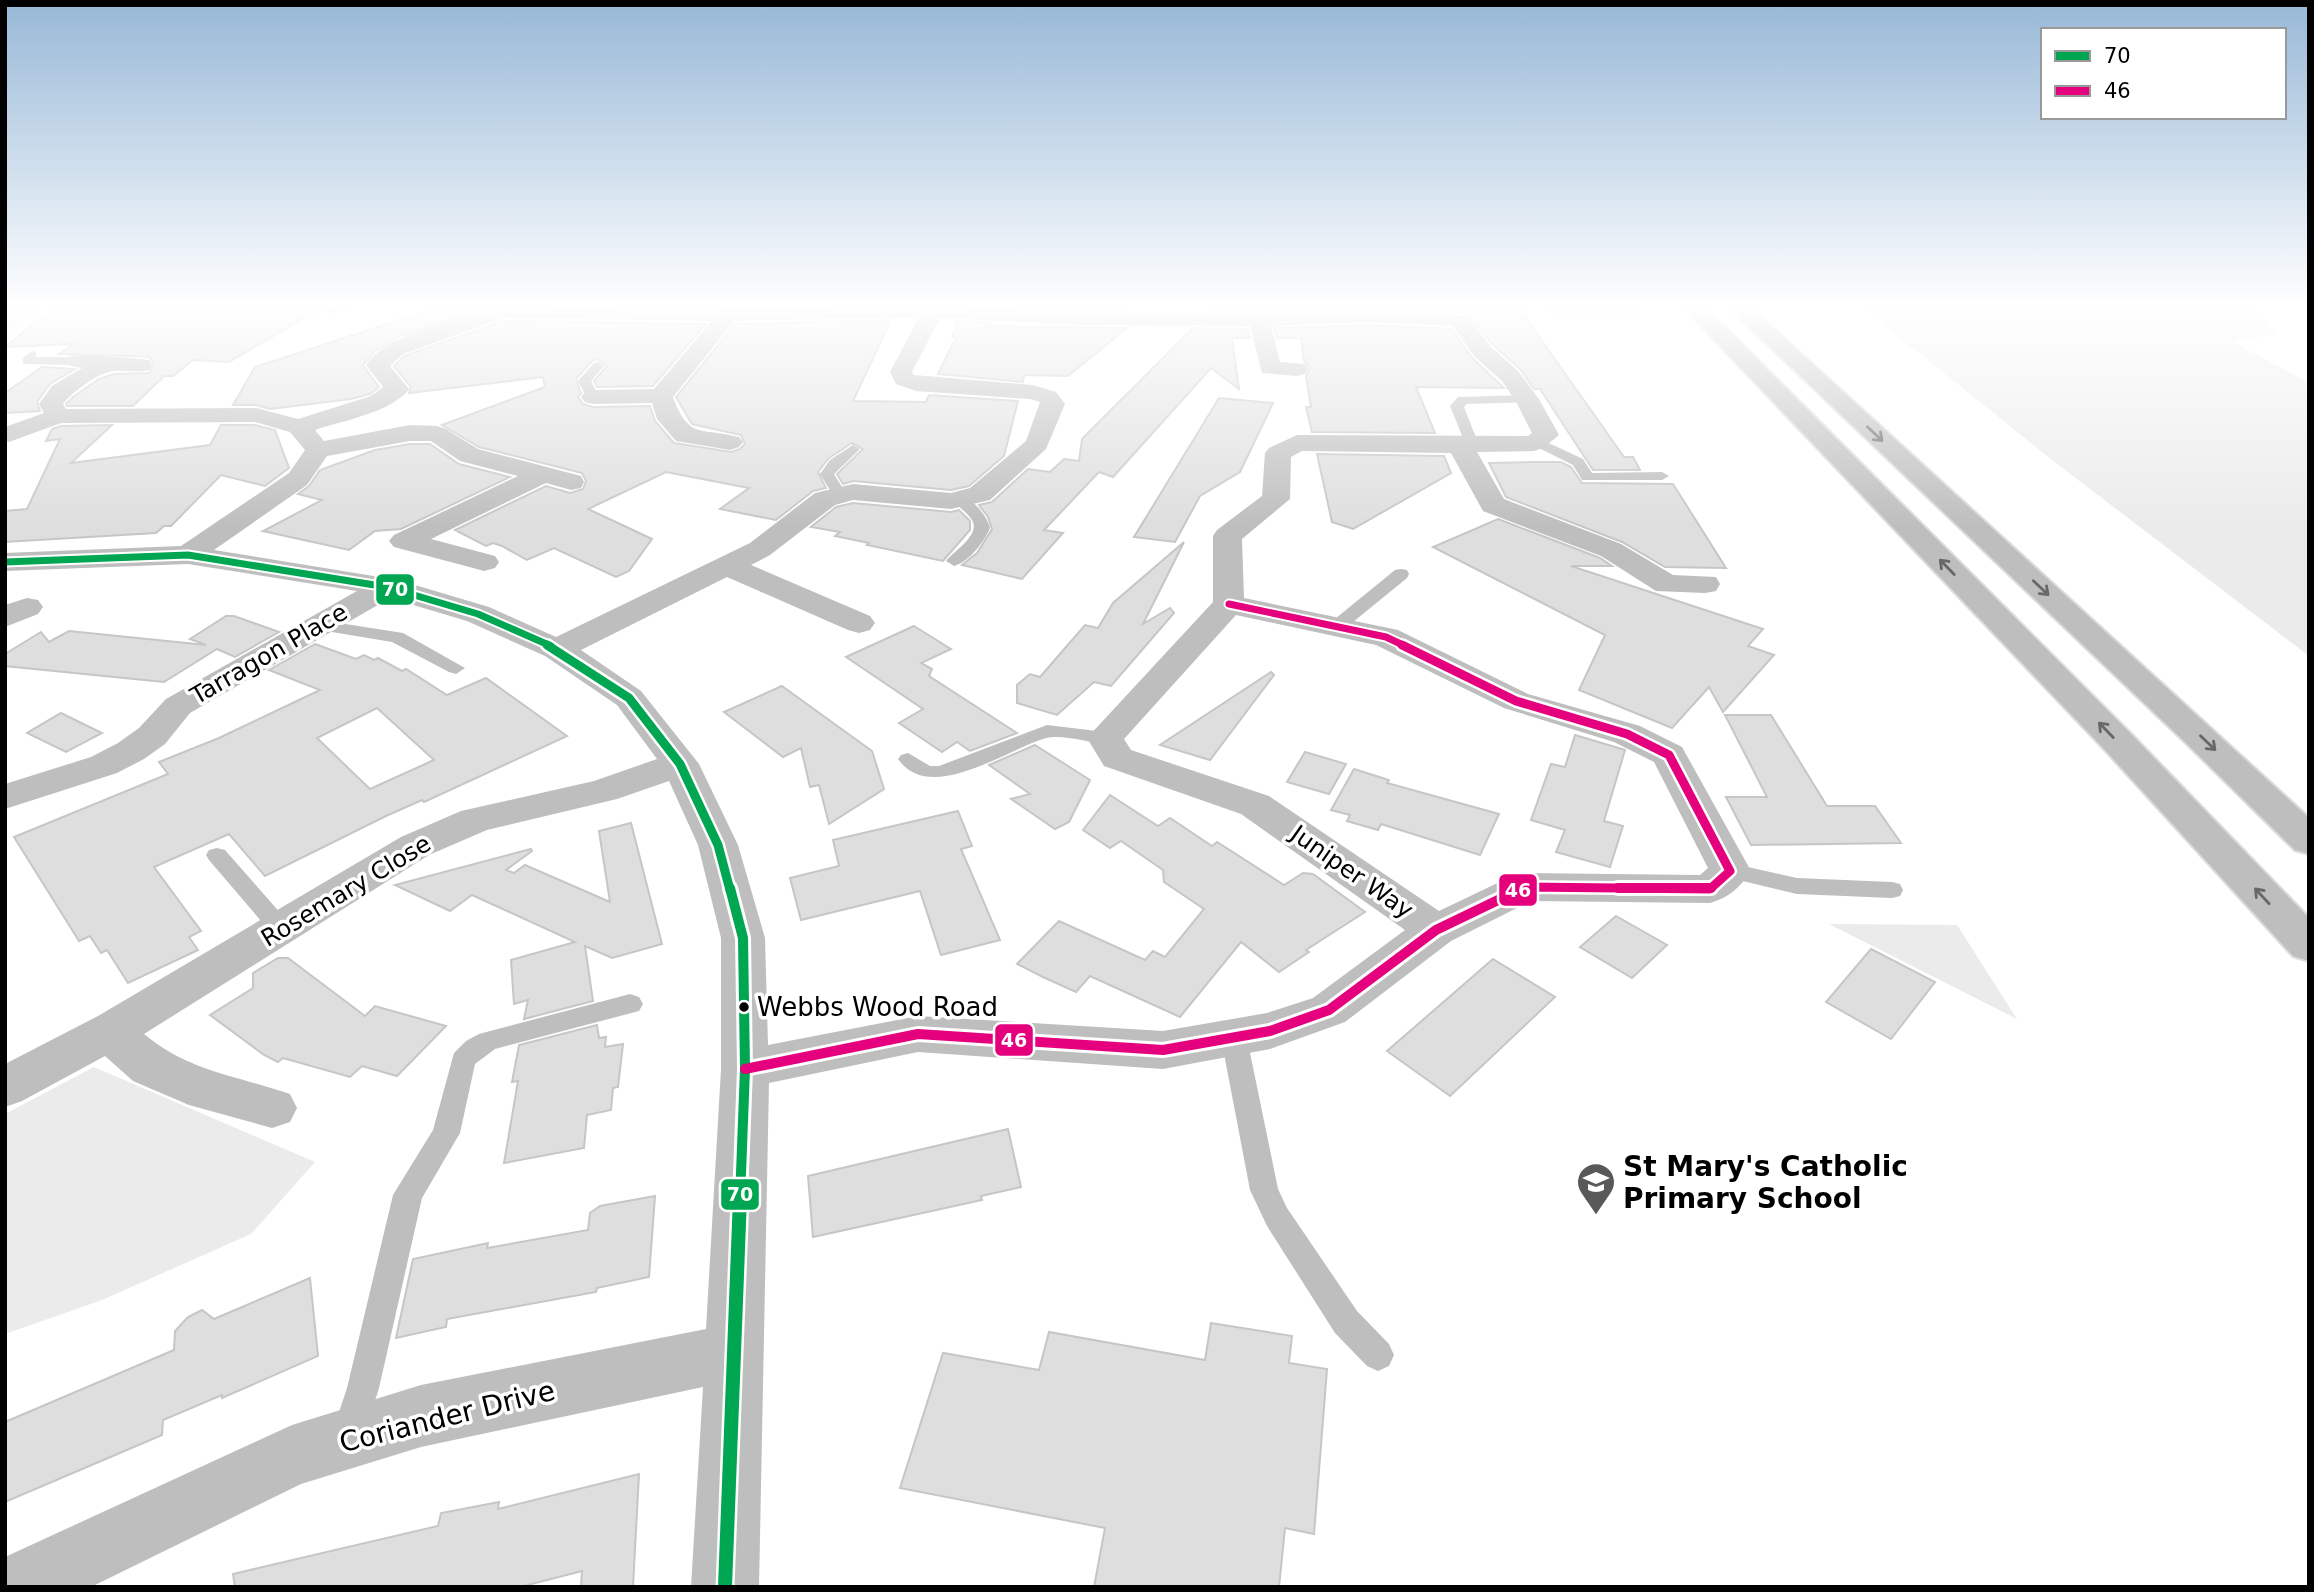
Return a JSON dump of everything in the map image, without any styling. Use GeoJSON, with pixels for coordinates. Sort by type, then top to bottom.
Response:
{"type":"FeatureCollection","features":[{"type":"Feature","properties":{"kind":"main road"},"geometry":{"type":"LineString","coordinates":[[58,416],[51,404],[60,391],[81,378]]}},
{"type":"Feature","properties":{"kind":"main road"},"geometry":{"type":"LineString","coordinates":[[9,434],[58,416],[256,415],[299,427],[379,401],[397,389],[388,378]]}},
{"type":"Feature","properties":{"kind":"main road"},"geometry":{"type":"LineString","coordinates":[[593,397],[661,396],[678,378]]}},
{"type":"Feature","properties":{"kind":"main road"},"geometry":{"type":"LineString","coordinates":[[557,649],[760,549],[825,499],[853,492],[951,501],[980,494],[1037,444],[1053,404],[1048,397],[1033,392],[916,384],[904,378]]}},
{"type":"Feature","properties":{"kind":"main road"},"geometry":{"type":"LineString","coordinates":[[1105,738],[1229,604],[1227,537],[1276,499],[1278,453],[1297,443],[1466,445],[1536,441],[1546,435],[1527,399],[1512,378]]}},
{"type":"Feature","properties":{"kind":"main road"},"geometry":{"type":"LineString","coordinates":[[1763,378],[2118,742],[2309,945]]}},
{"type":"Feature","properties":{"kind":"main road"},"geometry":{"type":"LineString","coordinates":[[1815,378],[2197,733],[2309,841]]}},
{"type":"Feature","properties":{"kind":"main road"},"geometry":{"type":"LineString","coordinates":[[661,396],[669,419],[685,436],[730,442]]}},
{"type":"Feature","properties":{"kind":"main road"},"geometry":{"type":"LineString","coordinates":[[299,427],[318,450]]}},
{"type":"Feature","properties":{"kind":"main road"},"geometry":{"type":"LineString","coordinates":[[188,555],[298,479],[318,450],[410,433],[437,434],[468,455],[571,482]]}},
{"type":"Feature","properties":{"kind":"main road"},"geometry":{"type":"LineString","coordinates":[[1466,445],[1493,505],[1611,550],[1667,584],[1705,584]]}},
{"type":"Feature","properties":{"kind":"main road"},"geometry":{"type":"LineString","coordinates":[[484,562],[404,541],[542,475]]}},
{"type":"Feature","properties":{"kind":"main road"},"geometry":{"type":"LineString","coordinates":[[5,562],[188,555],[387,587],[478,614],[557,649],[629,698],[680,764],[718,845],[743,938],[745,1069],[725,1587]]}},
{"type":"Feature","properties":{"kind":"main road"},"geometry":{"type":"LineString","coordinates":[[729,566],[859,623]]}},
{"type":"Feature","properties":{"kind":"main road","name":"Tarragon Place"},"geometry":{"type":"LineString","coordinates":[[5,797],[104,765],[131,751],[152,736],[178,706],[387,587]]}},
{"type":"Feature","properties":{"kind":"main road"},"geometry":{"type":"LineString","coordinates":[[1229,604],[1386,637],[1516,701],[1628,734],[1669,755],[1730,871],[1710,889],[1525,887],[1436,930]]}},
{"type":"Feature","properties":{"kind":"main road","name":"Juniper Way"},"geometry":{"type":"LineString","coordinates":[[745,1069],[918,1034],[1163,1050],[1270,1031],[1329,1010],[1436,930],[1255,805],[1117,758],[1105,738]]}},
{"type":"Feature","properties":{"kind":"main road","name":"Rosemary Close"},"geometry":{"type":"LineString","coordinates":[[5,1087],[109,1032],[415,846],[475,820],[603,791],[680,764]]}},
{"type":"Feature","properties":{"kind":"main road"},"geometry":{"type":"LineString","coordinates":[[109,1032],[149,1067],[206,1091],[272,1108]]}},
{"type":"Feature","properties":{"kind":"main road","name":"Coriander Drive"},"geometry":{"type":"LineString","coordinates":[[17,1587],[292,1456],[421,1416],[736,1351]]}},
{"type":"Feature","properties":{"kind":"lane"},"geometry":{"type":"LineString","coordinates":[[587,378],[584,382],[593,397]]}},
{"type":"Feature","properties":{"kind":"lane"},"geometry":{"type":"LineString","coordinates":[[1466,445],[1457,406],[1463,400],[1527,399]]}},
{"type":"Feature","properties":{"kind":"lane"},"geometry":{"type":"LineString","coordinates":[[1536,441],[1578,462],[1587,477],[1662,476]]}},
{"type":"Feature","properties":{"kind":"lane"},"geometry":{"type":"LineString","coordinates":[[840,495],[827,474],[835,463],[853,449]]}},
{"type":"Feature","properties":{"kind":"lane"},"geometry":{"type":"LineString","coordinates":[[954,561],[977,539],[982,528],[980,519],[959,499]]}},
{"type":"Feature","properties":{"kind":"lane"},"geometry":{"type":"LineString","coordinates":[[1336,626],[1401,574]]}},
{"type":"Feature","properties":{"kind":"lane"},"geometry":{"type":"LineString","coordinates":[[320,625],[397,637],[456,668]]}},
{"type":"Feature","properties":{"kind":"lane"},"geometry":{"type":"LineString","coordinates":[[908,759],[925,772],[941,772],[1047,732],[1105,738]]}},
{"type":"Feature","properties":{"kind":"lane"},"geometry":{"type":"LineString","coordinates":[[217,855],[281,929]]}},
{"type":"Feature","properties":{"kind":"lane"},"geometry":{"type":"LineString","coordinates":[[1730,871],[1797,886],[1892,890]]}},
{"type":"Feature","properties":{"kind":"lane"},"geometry":{"type":"LineString","coordinates":[[347,1439],[363,1388],[408,1195],[446,1133],[463,1060],[475,1048],[488,1041],[630,1004]]}},
{"type":"Feature","properties":{"kind":"lane"},"geometry":{"type":"LineString","coordinates":[[1234,1038],[1264,1190],[1277,1217],[1346,1321],[1378,1355]]}},
{"type":"Feature","properties":{"kind":"shaded area"},"geometry":{"type":"Polygon","coordinates":[[[1950,378],[2300,378],[2309,383],[2309,656],[2052,460],[1950,378]]]}},
{"type":"Feature","properties":{"kind":"shaded area"},"geometry":{"type":"Polygon","coordinates":[[[1829,924],[1957,925],[2017,1019],[1829,924]]]}},
{"type":"Feature","properties":{"kind":"shaded area"},"geometry":{"type":"Polygon","coordinates":[[[94,1067],[315,1162],[251,1234],[102,1300],[5,1334],[5,1114],[94,1067]]]}},
{"type":"Feature","properties":{"kind":"building"},"geometry":{"type":"Polygon","coordinates":[[[26,378],[60,378],[50,384],[37,402],[40,411],[5,413],[5,393],[26,378]]]}},
{"type":"Feature","properties":{"kind":"building"},"geometry":{"type":"Polygon","coordinates":[[[162,378],[133,406],[67,406],[73,397],[99,379],[162,378]]]}},
{"type":"Feature","properties":{"kind":"building"},"geometry":{"type":"Polygon","coordinates":[[[248,378],[373,378],[379,387],[370,394],[351,399],[270,409],[256,405],[233,405],[248,378]]]}},
{"type":"Feature","properties":{"kind":"building"},"geometry":{"type":"Polygon","coordinates":[[[404,378],[532,378],[409,393],[411,387],[404,378]]]}},
{"type":"Feature","properties":{"kind":"building"},"geometry":{"type":"Polygon","coordinates":[[[543,378],[577,378],[581,393],[578,397],[583,404],[593,407],[650,406],[655,421],[674,443],[731,452],[745,444],[741,435],[692,424],[676,397],[691,378],[864,378],[853,401],[926,402],[929,395],[1018,401],[1004,456],[969,486],[951,490],[853,481],[843,484],[837,474],[863,449],[852,443],[829,458],[818,472],[826,488],[813,491],[776,520],[720,509],[749,488],[666,472],[588,509],[652,539],[629,571],[616,577],[554,548],[527,560],[502,546],[493,543],[486,546],[455,530],[546,486],[570,493],[583,489],[586,481],[582,473],[479,447],[442,425],[545,387],[543,378]]]}},
{"type":"Feature","properties":{"kind":"building"},"geometry":{"type":"Polygon","coordinates":[[[596,378],[660,378],[653,386],[597,387],[594,381],[596,378]]]}},
{"type":"Feature","properties":{"kind":"building"},"geometry":{"type":"Polygon","coordinates":[[[984,378],[1024,378],[1023,382],[984,378]]]}},
{"type":"Feature","properties":{"kind":"building"},"geometry":{"type":"Polygon","coordinates":[[[1143,378],[1202,378],[1113,477],[1099,472],[1044,530],[1063,533],[1022,579],[962,565],[977,553],[992,529],[988,517],[979,505],[992,502],[1028,469],[1050,472],[1064,459],[1079,461],[1082,439],[1143,378]]]}},
{"type":"Feature","properties":{"kind":"building"},"geometry":{"type":"Polygon","coordinates":[[[1225,378],[1238,378],[1239,389],[1225,378]]]}},
{"type":"Feature","properties":{"kind":"building"},"geometry":{"type":"Polygon","coordinates":[[[1306,378],[1494,378],[1504,388],[1416,387],[1435,433],[1312,432],[1306,407],[1311,407],[1306,378]]]}},
{"type":"Feature","properties":{"kind":"building"},"geometry":{"type":"Polygon","coordinates":[[[1527,378],[1568,378],[1624,457],[1633,457],[1640,470],[1593,470],[1540,389],[1534,389],[1527,378]]]}},
{"type":"Feature","properties":{"kind":"building"},"geometry":{"type":"Polygon","coordinates":[[[1219,398],[1273,403],[1240,472],[1200,496],[1175,542],[1134,537],[1219,398]]]}},
{"type":"Feature","properties":{"kind":"building"},"geometry":{"type":"Polygon","coordinates":[[[112,425],[71,463],[210,445],[221,425],[255,425],[275,430],[289,468],[265,486],[221,475],[171,526],[164,526],[156,533],[5,542],[5,511],[27,509],[60,439],[46,441],[52,429],[61,426],[112,425]]]}},
{"type":"Feature","properties":{"kind":"building"},"geometry":{"type":"Polygon","coordinates":[[[410,444],[430,444],[459,464],[510,477],[401,529],[375,531],[349,550],[263,531],[322,500],[298,494],[309,486],[320,470],[375,450],[410,444]]]}},
{"type":"Feature","properties":{"kind":"building"},"geometry":{"type":"Polygon","coordinates":[[[1317,454],[1444,456],[1451,473],[1353,529],[1332,522],[1317,454]]]}},
{"type":"Feature","properties":{"kind":"building"},"geometry":{"type":"Polygon","coordinates":[[[1561,462],[1571,467],[1582,483],[1673,484],[1726,568],[1665,567],[1622,542],[1506,497],[1489,463],[1561,462]]]}},
{"type":"Feature","properties":{"kind":"building"},"geometry":{"type":"Polygon","coordinates":[[[853,503],[951,512],[959,510],[970,521],[970,530],[943,561],[867,545],[869,543],[835,536],[840,532],[811,527],[836,507],[853,503]]]}},
{"type":"Feature","properties":{"kind":"building"},"geometry":{"type":"Polygon","coordinates":[[[1498,519],[1600,558],[1612,566],[1571,566],[1763,629],[1748,646],[1774,655],[1723,712],[1709,687],[1672,728],[1579,690],[1605,635],[1433,547],[1498,519]]]}},
{"type":"Feature","properties":{"kind":"building"},"geometry":{"type":"Polygon","coordinates":[[[1184,542],[1143,624],[1170,608],[1174,613],[1111,686],[1094,682],[1057,715],[1017,703],[1017,685],[1030,674],[1040,677],[1085,625],[1098,628],[1113,603],[1184,542]]]}},
{"type":"Feature","properties":{"kind":"building"},"geometry":{"type":"Polygon","coordinates":[[[226,616],[234,616],[279,632],[235,657],[217,649],[164,682],[5,666],[5,654],[41,632],[49,642],[69,631],[206,645],[190,639],[226,616]]]}},
{"type":"Feature","properties":{"kind":"building"},"geometry":{"type":"Polygon","coordinates":[[[914,626],[951,649],[921,663],[932,669],[929,676],[1017,733],[970,751],[957,742],[942,752],[899,723],[923,709],[846,657],[914,626]]]}},
{"type":"Feature","properties":{"kind":"building"},"geometry":{"type":"Polygon","coordinates":[[[315,644],[356,659],[364,655],[374,660],[378,658],[402,671],[406,669],[447,695],[486,678],[567,736],[424,802],[422,800],[386,816],[265,876],[229,834],[154,867],[201,931],[189,937],[198,950],[128,983],[107,950],[101,953],[90,936],[79,941],[14,837],[168,774],[159,762],[219,738],[320,690],[269,670],[315,644]],[[377,708],[317,738],[370,789],[434,760],[377,708]]]}},
{"type":"Feature","properties":{"kind":"building"},"geometry":{"type":"Polygon","coordinates":[[[1271,672],[1274,675],[1210,760],[1160,745],[1271,672]]]}},
{"type":"Feature","properties":{"kind":"building"},"geometry":{"type":"Polygon","coordinates":[[[782,686],[872,751],[884,789],[829,824],[819,785],[810,787],[801,748],[783,757],[724,712],[782,686]]]}},
{"type":"Feature","properties":{"kind":"building"},"geometry":{"type":"Polygon","coordinates":[[[61,713],[102,733],[66,752],[27,733],[61,713]]]}},
{"type":"Feature","properties":{"kind":"building"},"geometry":{"type":"Polygon","coordinates":[[[1725,715],[1771,715],[1827,806],[1875,806],[1901,843],[1751,845],[1726,797],[1767,797],[1725,715]]]}},
{"type":"Feature","properties":{"kind":"building"},"geometry":{"type":"Polygon","coordinates":[[[1575,735],[1625,750],[1604,821],[1623,826],[1610,867],[1556,852],[1565,830],[1531,820],[1551,764],[1565,767],[1575,735]]]}},
{"type":"Feature","properties":{"kind":"building"},"geometry":{"type":"Polygon","coordinates":[[[1035,745],[1090,780],[1069,822],[1055,829],[1011,799],[1030,794],[989,765],[1035,745]]]}},
{"type":"Feature","properties":{"kind":"building"},"geometry":{"type":"Polygon","coordinates":[[[1305,752],[1346,764],[1329,794],[1287,782],[1305,752]]]}},
{"type":"Feature","properties":{"kind":"building"},"geometry":{"type":"Polygon","coordinates":[[[1354,769],[1389,780],[1387,783],[1499,814],[1480,855],[1381,824],[1378,830],[1347,821],[1350,815],[1331,810],[1354,769]]]}},
{"type":"Feature","properties":{"kind":"building"},"geometry":{"type":"Polygon","coordinates":[[[1110,795],[1158,826],[1170,818],[1212,846],[1217,842],[1284,885],[1303,873],[1313,874],[1365,912],[1306,950],[1309,952],[1279,972],[1241,942],[1180,1017],[1090,976],[1076,992],[1043,977],[1017,964],[1059,921],[1145,960],[1153,951],[1165,957],[1204,909],[1164,882],[1163,870],[1121,841],[1110,848],[1083,830],[1110,795]]]}},
{"type":"Feature","properties":{"kind":"building"},"geometry":{"type":"Polygon","coordinates":[[[958,811],[972,846],[961,849],[1000,940],[941,955],[920,891],[801,920],[790,878],[839,866],[833,840],[958,811]]]}},
{"type":"Feature","properties":{"kind":"building"},"geometry":{"type":"Polygon","coordinates":[[[631,823],[662,944],[612,958],[585,946],[593,1001],[524,1019],[528,1000],[514,1004],[511,960],[575,942],[472,895],[450,911],[395,885],[531,849],[532,851],[506,870],[514,873],[525,865],[610,902],[599,831],[631,823]]]}},
{"type":"Feature","properties":{"kind":"building"},"geometry":{"type":"Polygon","coordinates":[[[1616,916],[1667,945],[1632,978],[1580,947],[1616,916]]]}},
{"type":"Feature","properties":{"kind":"building"},"geometry":{"type":"Polygon","coordinates":[[[1871,949],[1935,982],[1891,1039],[1826,1002],[1871,949]]]}},
{"type":"Feature","properties":{"kind":"building"},"geometry":{"type":"Polygon","coordinates":[[[278,958],[288,958],[365,1016],[375,1006],[446,1026],[397,1076],[362,1066],[350,1077],[283,1058],[278,1062],[264,1055],[210,1015],[253,988],[253,973],[278,958]]]}},
{"type":"Feature","properties":{"kind":"building"},"geometry":{"type":"Polygon","coordinates":[[[1493,959],[1555,997],[1450,1096],[1387,1051],[1493,959]]]}},
{"type":"Feature","properties":{"kind":"building"},"geometry":{"type":"Polygon","coordinates":[[[597,1025],[599,1038],[606,1037],[605,1047],[623,1044],[618,1087],[613,1088],[611,1110],[587,1115],[584,1148],[504,1163],[518,1081],[512,1082],[519,1045],[597,1025]]]}},
{"type":"Feature","properties":{"kind":"building"},"geometry":{"type":"Polygon","coordinates":[[[1008,1129],[1021,1187],[981,1196],[982,1200],[813,1237],[808,1176],[1008,1129]]]}},
{"type":"Feature","properties":{"kind":"building"},"geometry":{"type":"Polygon","coordinates":[[[655,1196],[649,1277],[597,1288],[596,1292],[447,1319],[446,1327],[396,1338],[413,1259],[488,1243],[487,1248],[588,1230],[590,1213],[600,1206],[655,1196]]]}},
{"type":"Feature","properties":{"kind":"building"},"geometry":{"type":"Polygon","coordinates":[[[310,1278],[318,1356],[222,1398],[222,1395],[163,1420],[162,1435],[5,1502],[5,1422],[174,1350],[175,1331],[188,1317],[202,1310],[214,1319],[310,1278]]]}},
{"type":"Feature","properties":{"kind":"building"},"geometry":{"type":"Polygon","coordinates":[[[1211,1323],[1292,1336],[1289,1363],[1327,1369],[1314,1534],[1285,1528],[1279,1587],[1094,1587],[1105,1528],[900,1488],[943,1353],[1039,1370],[1049,1332],[1205,1360],[1211,1323]]]}},
{"type":"Feature","properties":{"kind":"building"},"geometry":{"type":"Polygon","coordinates":[[[639,1474],[633,1587],[581,1587],[582,1571],[520,1587],[235,1587],[233,1574],[438,1526],[441,1513],[499,1502],[498,1509],[639,1474]]]}},
{"type":"Feature","properties":{"kind":"transit line","name":"70"},"geometry":{"type":"LineString","coordinates":[[5,562],[188,555],[387,587],[478,614],[557,649],[629,698],[680,764],[718,845],[743,938],[745,1069],[725,1587]]}},
{"type":"Feature","properties":{"kind":"transit line","name":"46"},"geometry":{"type":"LineString","coordinates":[[745,1069],[918,1034],[1163,1050],[1270,1031],[1329,1010],[1436,930],[1525,887],[1710,889],[1730,871],[1669,755],[1627,734],[1516,701],[1386,637],[1229,604]]}},
{"type":"Feature","properties":{"kind":"place","name":"Webbs Wood Road"},"geometry":{"type":"Point","coordinates":[744,1007]}},
{"type":"Feature","properties":{"kind":"place","name":"St Mary's Catholic Primary School"},"geometry":{"type":"Point","coordinates":[1596,1216]}}]}
